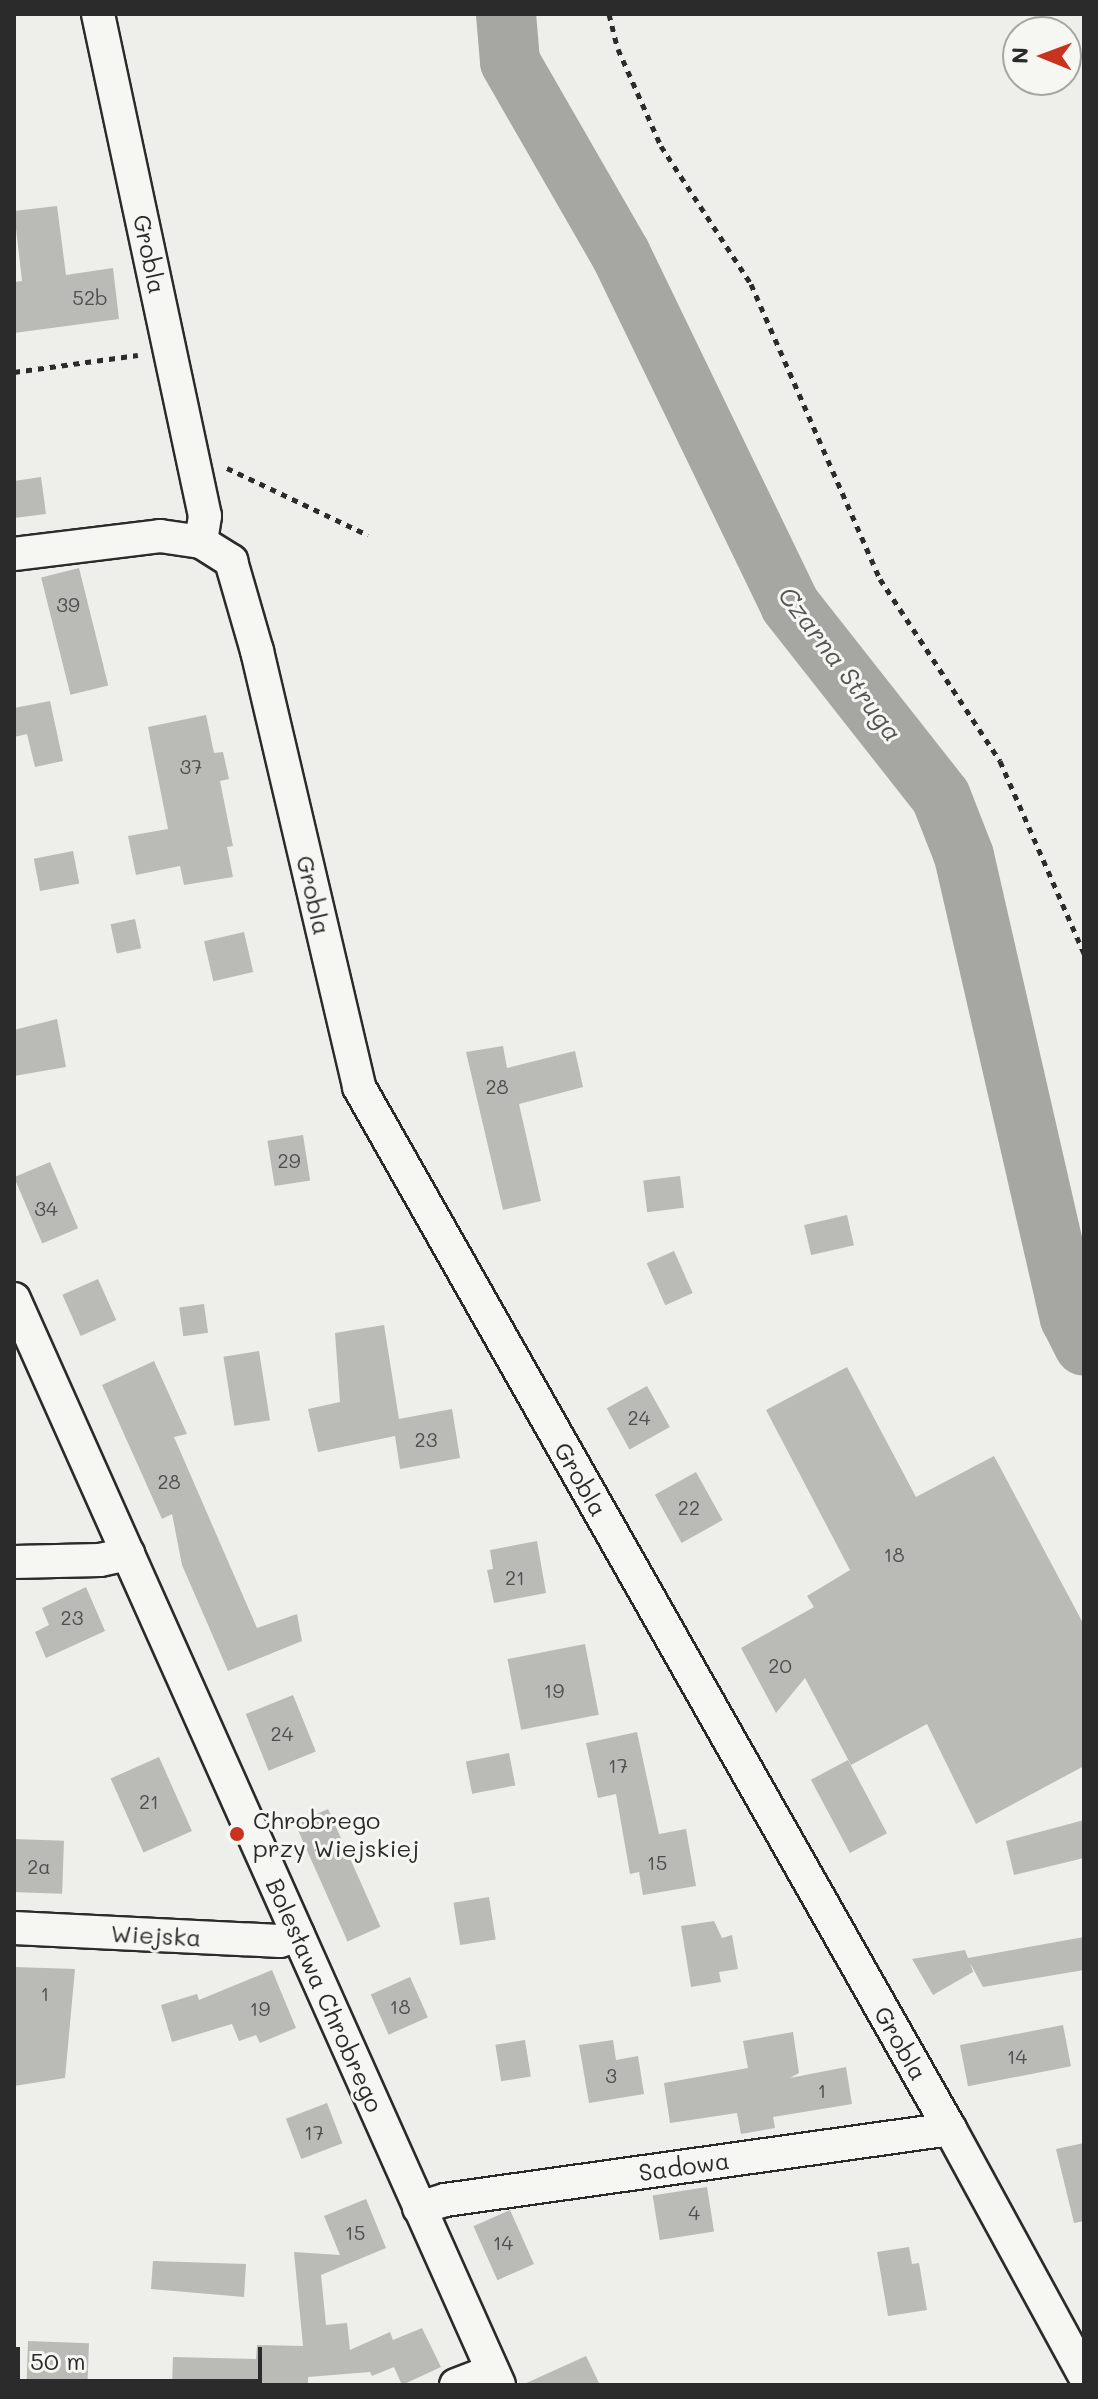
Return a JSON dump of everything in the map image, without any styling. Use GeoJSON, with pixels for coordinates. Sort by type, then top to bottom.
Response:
{"type":"FeatureCollection","features":[{"type":"Feature","properties":{"kind":"street","name":"Grobla"},"geometry":{"type":"LineString","coordinates":[[98,14],[205,516],[201,542]]}},
{"type":"Feature","properties":{"kind":"street","name":"Grobla"},"geometry":{"type":"LineString","coordinates":[[14,554],[160,536],[201,542],[231,561],[257,651],[359,1087],[950,2129],[1084,2375]]}},
{"type":"Feature","properties":{"kind":"street","name":"Bolesława Chrobrego"},"geometry":{"type":"LineString","coordinates":[[14,1299],[495,2378]]}},
{"type":"Feature","properties":{"kind":"street"},"geometry":{"type":"LineString","coordinates":[[14,1562],[100,1560],[128,1554]]}},
{"type":"Feature","properties":{"kind":"street","name":"Wiejska"},"geometry":{"type":"LineString","coordinates":[[14,1928],[280,1941],[298,1935]]}},
{"type":"Feature","properties":{"kind":"street","name":"Sadowa"},"geometry":{"type":"LineString","coordinates":[[419,2208],[445,2200],[950,2129]]}},
{"type":"Feature","properties":{"kind":"street"},"geometry":{"type":"LineString","coordinates":[[456,2385],[495,2378]]}},
{"type":"Feature","properties":{"kind":"path"},"geometry":{"type":"LineString","coordinates":[[609,14],[618,49],[661,146],[751,284],[880,579],[1000,761],[1084,953]]}},
{"type":"Feature","properties":{"kind":"path"},"geometry":{"type":"LineString","coordinates":[[14,372],[171,351]]}},
{"type":"Feature","properties":{"kind":"path"},"geometry":{"type":"LineString","coordinates":[[226,467],[368,535]]}},
{"type":"Feature","properties":{"kind":"building"},"geometry":{"type":"Polygon","coordinates":[[[57,206],[66,275],[113,268],[119,319],[14,333],[14,282],[22,281],[14,211],[57,206]]]}},
{"type":"Feature","properties":{"kind":"building"},"geometry":{"type":"Polygon","coordinates":[[[41,477],[46,514],[14,518],[14,481],[41,477]]]}},
{"type":"Feature","properties":{"kind":"building"},"geometry":{"type":"Polygon","coordinates":[[[79,568],[108,685],[70,695],[41,577],[79,568]]]}},
{"type":"Feature","properties":{"kind":"building"},"geometry":{"type":"Polygon","coordinates":[[[50,701],[63,761],[35,767],[27,734],[14,737],[14,708],[50,701]]]}},
{"type":"Feature","properties":{"kind":"building"},"geometry":{"type":"Polygon","coordinates":[[[206,715],[214,753],[223,752],[229,779],[220,781],[233,846],[227,847],[233,877],[184,885],[180,866],[136,875],[128,836],[168,829],[148,727],[206,715]]]}},
{"type":"Feature","properties":{"kind":"building"},"geometry":{"type":"Polygon","coordinates":[[[73,851],[79,883],[40,891],[34,859],[73,851]]]}},
{"type":"Feature","properties":{"kind":"building"},"geometry":{"type":"Polygon","coordinates":[[[135,919],[141,948],[117,954],[111,924],[135,919]]]}},
{"type":"Feature","properties":{"kind":"building"},"geometry":{"type":"Polygon","coordinates":[[[244,932],[253,972],[213,981],[204,941],[244,932]]]}},
{"type":"Feature","properties":{"kind":"building"},"geometry":{"type":"Polygon","coordinates":[[[57,1019],[66,1067],[14,1076],[14,1030],[57,1019]]]}},
{"type":"Feature","properties":{"kind":"building"},"geometry":{"type":"Polygon","coordinates":[[[503,1046],[507,1068],[575,1051],[583,1087],[519,1104],[541,1201],[503,1210],[466,1052],[503,1046]]]}},
{"type":"Feature","properties":{"kind":"building"},"geometry":{"type":"Polygon","coordinates":[[[303,1135],[310,1180],[275,1186],[267,1141],[303,1135]]]}},
{"type":"Feature","properties":{"kind":"building"},"geometry":{"type":"Polygon","coordinates":[[[50,1162],[78,1228],[42,1244],[14,1177],[50,1162]]]}},
{"type":"Feature","properties":{"kind":"building"},"geometry":{"type":"Polygon","coordinates":[[[680,1176],[684,1208],[647,1212],[643,1181],[680,1176]]]}},
{"type":"Feature","properties":{"kind":"building"},"geometry":{"type":"Polygon","coordinates":[[[847,1215],[854,1245],[811,1255],[804,1225],[847,1215]]]}},
{"type":"Feature","properties":{"kind":"building"},"geometry":{"type":"Polygon","coordinates":[[[674,1251],[693,1293],[665,1305],[647,1263],[674,1251]]]}},
{"type":"Feature","properties":{"kind":"building"},"geometry":{"type":"Polygon","coordinates":[[[98,1279],[116,1320],[81,1336],[62,1295],[98,1279]]]}},
{"type":"Feature","properties":{"kind":"building"},"geometry":{"type":"Polygon","coordinates":[[[204,1304],[208,1333],[183,1336],[179,1307],[204,1304]]]}},
{"type":"Feature","properties":{"kind":"building"},"geometry":{"type":"Polygon","coordinates":[[[384,1325],[399,1419],[452,1409],[460,1458],[400,1469],[395,1436],[318,1452],[308,1409],[340,1402],[335,1333],[384,1325]]]}},
{"type":"Feature","properties":{"kind":"building"},"geometry":{"type":"Polygon","coordinates":[[[259,1351],[270,1420],[234,1426],[223,1357],[259,1351]]]}},
{"type":"Feature","properties":{"kind":"building"},"geometry":{"type":"Polygon","coordinates":[[[154,1361],[187,1434],[174,1437],[257,1628],[297,1614],[302,1641],[228,1671],[182,1565],[172,1514],[162,1519],[102,1385],[154,1361]]]}},
{"type":"Feature","properties":{"kind":"building"},"geometry":{"type":"Polygon","coordinates":[[[847,1367],[916,1497],[994,1456],[1084,1625],[1084,1766],[976,1824],[927,1724],[851,1765],[805,1678],[776,1713],[741,1648],[814,1607],[807,1596],[850,1570],[766,1410],[847,1367]]]}},
{"type":"Feature","properties":{"kind":"building"},"geometry":{"type":"Polygon","coordinates":[[[647,1386],[670,1427],[630,1449],[607,1408],[647,1386]]]}},
{"type":"Feature","properties":{"kind":"building"},"geometry":{"type":"Polygon","coordinates":[[[696,1472],[723,1520],[682,1543],[655,1495],[696,1472]]]}},
{"type":"Feature","properties":{"kind":"building"},"geometry":{"type":"Polygon","coordinates":[[[537,1541],[546,1593],[494,1603],[487,1570],[493,1569],[490,1550],[537,1541]]]}},
{"type":"Feature","properties":{"kind":"building"},"geometry":{"type":"Polygon","coordinates":[[[86,1587],[105,1631],[46,1658],[35,1632],[49,1625],[42,1608],[86,1587]]]}},
{"type":"Feature","properties":{"kind":"building"},"geometry":{"type":"Polygon","coordinates":[[[585,1644],[599,1715],[521,1730],[507,1659],[585,1644]]]}},
{"type":"Feature","properties":{"kind":"building"},"geometry":{"type":"Polygon","coordinates":[[[293,1695],[316,1752],[269,1771],[246,1714],[293,1695]]]}},
{"type":"Feature","properties":{"kind":"building"},"geometry":{"type":"Polygon","coordinates":[[[637,1732],[659,1834],[686,1829],[696,1886],[643,1895],[639,1872],[630,1874],[616,1794],[598,1798],[586,1743],[637,1732]]]}},
{"type":"Feature","properties":{"kind":"building"},"geometry":{"type":"Polygon","coordinates":[[[509,1753],[515,1785],[472,1794],[466,1761],[509,1753]]]}},
{"type":"Feature","properties":{"kind":"building"},"geometry":{"type":"Polygon","coordinates":[[[159,1757],[192,1831],[144,1853],[111,1779],[159,1757]]]}},
{"type":"Feature","properties":{"kind":"building"},"geometry":{"type":"Polygon","coordinates":[[[848,1760],[887,1833],[850,1853],[811,1780],[848,1760]]]}},
{"type":"Feature","properties":{"kind":"building"},"geometry":{"type":"Polygon","coordinates":[[[328,1809],[380,1927],[348,1941],[295,1824],[328,1809]]]}},
{"type":"Feature","properties":{"kind":"building"},"geometry":{"type":"Polygon","coordinates":[[[1084,1820],[1084,1858],[1014,1875],[1006,1841],[1084,1820]]]}},
{"type":"Feature","properties":{"kind":"building"},"geometry":{"type":"Polygon","coordinates":[[[14,1839],[64,1841],[62,1894],[14,1892],[14,1839]]]}},
{"type":"Feature","properties":{"kind":"building"},"geometry":{"type":"Polygon","coordinates":[[[489,1897],[496,1939],[460,1945],[453,1903],[489,1897]]]}},
{"type":"Feature","properties":{"kind":"building"},"geometry":{"type":"Polygon","coordinates":[[[714,1921],[722,1938],[732,1935],[738,1969],[719,1972],[721,1982],[691,1987],[681,1926],[714,1921]]]}},
{"type":"Feature","properties":{"kind":"building"},"geometry":{"type":"Polygon","coordinates":[[[1084,1937],[1084,1970],[983,1987],[970,1963],[973,1972],[933,1995],[912,1959],[965,1950],[968,1958],[1084,1937]]]}},
{"type":"Feature","properties":{"kind":"building"},"geometry":{"type":"Polygon","coordinates":[[[14,1967],[75,1969],[65,2078],[14,2086],[14,1967]]]}},
{"type":"Feature","properties":{"kind":"building"},"geometry":{"type":"Polygon","coordinates":[[[272,1970],[296,2028],[260,2043],[256,2035],[239,2041],[232,2024],[172,2042],[161,2005],[197,1994],[199,2000],[272,1970]]]}},
{"type":"Feature","properties":{"kind":"building"},"geometry":{"type":"Polygon","coordinates":[[[410,1977],[428,2017],[389,2035],[371,1994],[410,1977]]]}},
{"type":"Feature","properties":{"kind":"building"},"geometry":{"type":"Polygon","coordinates":[[[1063,2025],[1071,2066],[968,2086],[960,2045],[1063,2025]]]}},
{"type":"Feature","properties":{"kind":"building"},"geometry":{"type":"Polygon","coordinates":[[[793,2032],[799,2073],[790,2078],[846,2067],[852,2104],[773,2117],[775,2128],[741,2134],[737,2113],[670,2123],[664,2083],[748,2068],[743,2041],[793,2032]]]}},
{"type":"Feature","properties":{"kind":"building"},"geometry":{"type":"Polygon","coordinates":[[[525,2040],[531,2077],[501,2081],[495,2045],[525,2040]]]}},
{"type":"Feature","properties":{"kind":"building"},"geometry":{"type":"Polygon","coordinates":[[[613,2040],[616,2060],[638,2056],[644,2094],[589,2103],[579,2045],[613,2040]]]}},
{"type":"Feature","properties":{"kind":"building"},"geometry":{"type":"Polygon","coordinates":[[[327,2103],[342,2143],[301,2159],[286,2119],[327,2103]]]}},
{"type":"Feature","properties":{"kind":"building"},"geometry":{"type":"Polygon","coordinates":[[[1084,2143],[1084,2221],[1074,2223],[1056,2149],[1084,2143]]]}},
{"type":"Feature","properties":{"kind":"building"},"geometry":{"type":"Polygon","coordinates":[[[707,2187],[714,2231],[660,2240],[653,2196],[707,2187]]]}},
{"type":"Feature","properties":{"kind":"building"},"geometry":{"type":"Polygon","coordinates":[[[366,2199],[386,2248],[321,2275],[326,2325],[347,2323],[350,2350],[390,2332],[393,2340],[422,2328],[441,2367],[402,2385],[394,2367],[372,2376],[370,2372],[308,2377],[308,2385],[172,2385],[173,2357],[256,2359],[257,2345],[303,2346],[294,2252],[340,2255],[324,2216],[366,2199]]]}},
{"type":"Feature","properties":{"kind":"building"},"geometry":{"type":"Polygon","coordinates":[[[510,2210],[534,2264],[497,2280],[473,2226],[510,2210]]]}},
{"type":"Feature","properties":{"kind":"building"},"geometry":{"type":"Polygon","coordinates":[[[909,2247],[912,2264],[919,2263],[927,2310],[888,2316],[877,2252],[909,2247]]]}},
{"type":"Feature","properties":{"kind":"building"},"geometry":{"type":"Polygon","coordinates":[[[153,2261],[246,2264],[244,2297],[151,2289],[153,2261]]]}},
{"type":"Feature","properties":{"kind":"building"},"geometry":{"type":"Polygon","coordinates":[[[28,2341],[89,2343],[88,2385],[26,2385],[28,2341]]]}},
{"type":"Feature","properties":{"kind":"building"},"geometry":{"type":"Polygon","coordinates":[[[586,2356],[600,2385],[522,2385],[586,2356]]]}},
{"type":"Feature","properties":{"kind":"waterway","name":"Czarna Struga"},"geometry":{"type":"LineString","coordinates":[[506,14],[510,62],[621,255],[790,605],[941,797],[964,856],[1070,1318],[1084,1346]]}},
{"type":"Feature","properties":{"kind":"place","name":"Chrobrego przy Wiejskiej"},"geometry":{"type":"Point","coordinates":[237,1834]}}]}
